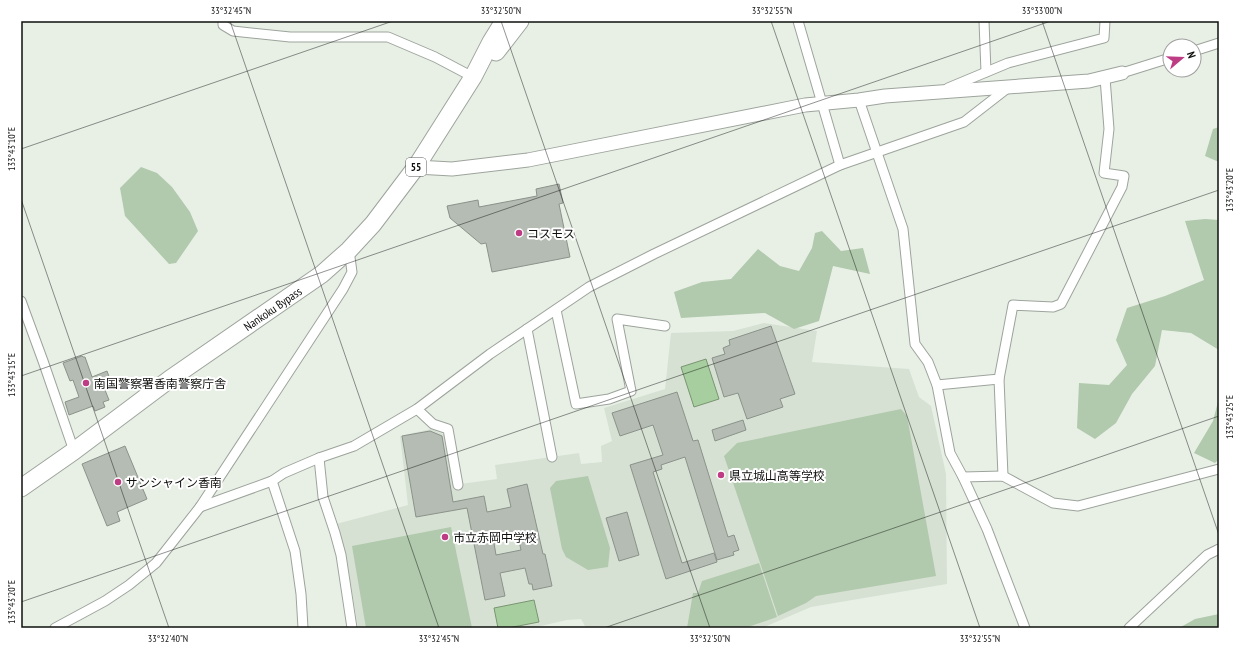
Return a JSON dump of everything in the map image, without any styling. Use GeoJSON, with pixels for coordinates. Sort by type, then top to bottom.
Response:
{"type":"FeatureCollection","features":[{"type":"Feature","properties":{"kind":"highway","name":"Nankoku Bypass"},"geometry":{"type":"LineString","coordinates":[[22,487],[74,451],[170,379],[322,274],[349,250],[373,224],[416,167],[473,77],[491,42],[504,21]]}},
{"type":"Feature","properties":{"kind":"highway","name":"Nankoku Bypass"},"geometry":{"type":"LineString","coordinates":[[473,77],[499,49],[520,21]]}},
{"type":"Feature","properties":{"kind":"street"},"geometry":{"type":"LineString","coordinates":[[223,21],[223,25],[233,31],[290,37],[388,37],[435,57],[473,77]]}},
{"type":"Feature","properties":{"kind":"street"},"geometry":{"type":"LineString","coordinates":[[798,21],[840,165]]}},
{"type":"Feature","properties":{"kind":"street"},"geometry":{"type":"LineString","coordinates":[[984,21],[986,72]]}},
{"type":"Feature","properties":{"kind":"street"},"geometry":{"type":"LineString","coordinates":[[941,92],[1008,63],[1104,38],[1105,21]]}},
{"type":"Feature","properties":{"kind":"street"},"geometry":{"type":"LineString","coordinates":[[1202,48],[1219,43]]}},
{"type":"Feature","properties":{"kind":"street"},"geometry":{"type":"LineString","coordinates":[[416,167],[452,169],[528,160],[823,103],[885,96],[1089,81],[1105,78],[1162,60]]}},
{"type":"Feature","properties":{"kind":"street"},"geometry":{"type":"LineString","coordinates":[[1003,476],[999,379],[1013,305],[1053,307],[1061,304],[1122,187],[1124,176],[1104,173],[1109,129],[1105,78]]}},
{"type":"Feature","properties":{"kind":"street"},"geometry":{"type":"LineString","coordinates":[[200,507],[272,481],[284,473],[319,458],[354,446],[417,409],[490,354],[589,287],[647,257],[840,165],[964,122],[1009,87]]}},
{"type":"Feature","properties":{"kind":"street"},"geometry":{"type":"LineString","coordinates":[[859,100],[903,229],[915,344],[928,362],[937,385],[950,453],[987,529],[1025,628]]}},
{"type":"Feature","properties":{"kind":"street"},"geometry":{"type":"LineString","coordinates":[[55,628],[105,601],[129,585],[156,563],[200,507],[343,289],[352,272],[349,250]]}},
{"type":"Feature","properties":{"kind":"street"},"geometry":{"type":"LineString","coordinates":[[21,301],[44,361],[74,451]]}},
{"type":"Feature","properties":{"kind":"street"},"geometry":{"type":"LineString","coordinates":[[556,310],[576,404],[609,399],[631,391],[617,319],[665,326]]}},
{"type":"Feature","properties":{"kind":"street"},"geometry":{"type":"LineString","coordinates":[[528,329],[552,457]]}},
{"type":"Feature","properties":{"kind":"street"},"geometry":{"type":"LineString","coordinates":[[937,385],[999,379]]}},
{"type":"Feature","properties":{"kind":"street"},"geometry":{"type":"LineString","coordinates":[[417,409],[433,424],[448,429],[458,485]]}},
{"type":"Feature","properties":{"kind":"street"},"geometry":{"type":"LineString","coordinates":[[319,458],[323,497],[341,555],[352,628]]}},
{"type":"Feature","properties":{"kind":"street"},"geometry":{"type":"LineString","coordinates":[[963,477],[1003,476],[1053,503],[1078,506],[1219,469]]}},
{"type":"Feature","properties":{"kind":"street"},"geometry":{"type":"LineString","coordinates":[[272,481],[295,551],[301,594],[303,628]]}},
{"type":"Feature","properties":{"kind":"street"},"geometry":{"type":"LineString","coordinates":[[1129,628],[1206,555],[1219,549]]}},
{"type":"Feature","properties":{"kind":"shaded area"},"geometry":{"type":"Polygon","coordinates":[[[1219,127],[1219,162],[1205,156],[1213,129],[1219,127]]]}},
{"type":"Feature","properties":{"kind":"shaded area"},"geometry":{"type":"Polygon","coordinates":[[[141,167],[157,173],[172,187],[190,212],[198,231],[176,263],[169,264],[125,216],[120,188],[141,167]]]}},
{"type":"Feature","properties":{"kind":"shaded area"},"geometry":{"type":"Polygon","coordinates":[[[1205,219],[1219,220],[1219,350],[1191,333],[1162,330],[1155,366],[1132,394],[1116,423],[1095,439],[1077,428],[1079,383],[1109,385],[1127,365],[1116,340],[1127,308],[1165,296],[1204,280],[1185,221],[1205,219]]]}},
{"type":"Feature","properties":{"kind":"shaded area"},"geometry":{"type":"Polygon","coordinates":[[[822,231],[841,251],[863,248],[870,274],[833,266],[819,321],[794,329],[765,313],[681,318],[674,292],[702,282],[731,279],[758,249],[780,266],[799,271],[812,248],[815,233],[822,231]]]}},
{"type":"Feature","properties":{"kind":"shaded area","name":"県立城山高等学校"},"geometry":{"type":"Polygon","coordinates":[[[764,323],[817,331],[812,362],[909,369],[919,397],[931,406],[946,474],[947,584],[811,607],[762,628],[586,628],[581,619],[567,620],[532,628],[358,628],[345,550],[336,524],[408,505],[400,436],[431,429],[445,435],[453,485],[497,479],[495,465],[579,453],[581,464],[602,462],[601,446],[612,441],[604,408],[665,389],[671,333],[733,331],[764,323]]]}},
{"type":"Feature","properties":{"kind":"shaded area"},"geometry":{"type":"Polygon","coordinates":[[[706,359],[719,399],[694,407],[681,367],[706,359]]]}},
{"type":"Feature","properties":{"kind":"shaded area"},"geometry":{"type":"Polygon","coordinates":[[[1219,398],[1219,459],[1215,463],[1194,453],[1213,421],[1219,398]]]}},
{"type":"Feature","properties":{"kind":"shaded area"},"geometry":{"type":"Polygon","coordinates":[[[901,409],[907,416],[936,576],[816,596],[806,603],[778,616],[724,456],[737,443],[901,409]]]}},
{"type":"Feature","properties":{"kind":"shaded area"},"geometry":{"type":"Polygon","coordinates":[[[588,476],[610,548],[608,567],[588,570],[566,557],[562,549],[550,488],[556,481],[588,476]]]}},
{"type":"Feature","properties":{"kind":"shaded area"},"geometry":{"type":"Polygon","coordinates":[[[451,527],[472,628],[366,628],[352,546],[451,527]]]}},
{"type":"Feature","properties":{"kind":"shaded area"},"geometry":{"type":"Polygon","coordinates":[[[759,563],[777,617],[745,628],[687,628],[693,593],[698,593],[702,581],[759,563]]]}},
{"type":"Feature","properties":{"kind":"shaded area"},"geometry":{"type":"Polygon","coordinates":[[[534,600],[539,622],[508,628],[498,628],[494,608],[534,600]]]}},
{"type":"Feature","properties":{"kind":"shaded area"},"geometry":{"type":"Polygon","coordinates":[[[1219,614],[1219,628],[1179,628],[1195,619],[1219,614]]]}},
{"type":"Feature","properties":{"kind":"building"},"geometry":{"type":"Polygon","coordinates":[[[559,184],[563,203],[559,204],[570,257],[492,272],[486,243],[481,244],[450,218],[447,206],[478,200],[479,207],[537,196],[536,189],[559,184]]]}},
{"type":"Feature","properties":{"kind":"building"},"geometry":{"type":"Polygon","coordinates":[[[771,326],[795,394],[780,399],[783,407],[747,419],[738,393],[724,397],[712,358],[725,354],[723,348],[730,345],[729,340],[771,326]]]}},
{"type":"Feature","properties":{"kind":"building"},"geometry":{"type":"Polygon","coordinates":[[[82,356],[85,357],[92,377],[107,371],[111,382],[103,385],[109,400],[103,402],[105,407],[95,411],[93,406],[69,415],[65,402],[79,397],[73,380],[70,381],[63,363],[82,356]]]}},
{"type":"Feature","properties":{"kind":"building"},"geometry":{"type":"Polygon","coordinates":[[[677,392],[693,441],[698,440],[728,537],[734,535],[739,550],[733,552],[734,555],[717,560],[685,457],[661,465],[662,469],[653,472],[682,563],[714,553],[717,562],[666,579],[630,465],[663,455],[653,425],[620,436],[612,413],[677,392]]]}},
{"type":"Feature","properties":{"kind":"building"},"geometry":{"type":"Polygon","coordinates":[[[743,420],[746,430],[715,441],[712,430],[743,420]]]}},
{"type":"Feature","properties":{"kind":"building"},"geometry":{"type":"Polygon","coordinates":[[[430,431],[442,436],[453,502],[484,496],[487,512],[511,507],[507,489],[527,484],[552,586],[533,590],[532,584],[529,584],[525,568],[500,573],[505,596],[485,600],[467,508],[416,517],[402,436],[430,431]],[[517,532],[493,537],[496,555],[521,550],[517,532]]]}},
{"type":"Feature","properties":{"kind":"building"},"geometry":{"type":"Polygon","coordinates":[[[125,446],[147,499],[117,512],[120,521],[107,526],[82,464],[125,446]]]}},
{"type":"Feature","properties":{"kind":"building"},"geometry":{"type":"Polygon","coordinates":[[[627,512],[639,555],[619,561],[606,518],[627,512]]]}},
{"type":"Feature","properties":{"kind":"place","name":"コスモス"},"geometry":{"type":"Point","coordinates":[519,233]}},
{"type":"Feature","properties":{"kind":"place","name":"南国警察署香南警察庁舎"},"geometry":{"type":"Point","coordinates":[86,383]}},
{"type":"Feature","properties":{"kind":"place","name":"県立城山高等学校"},"geometry":{"type":"Point","coordinates":[721,475]}},
{"type":"Feature","properties":{"kind":"place","name":"サンシャイン香南"},"geometry":{"type":"Point","coordinates":[118,482]}},
{"type":"Feature","properties":{"kind":"place","name":"市立赤岡中学校"},"geometry":{"type":"Point","coordinates":[445,537]}}]}
